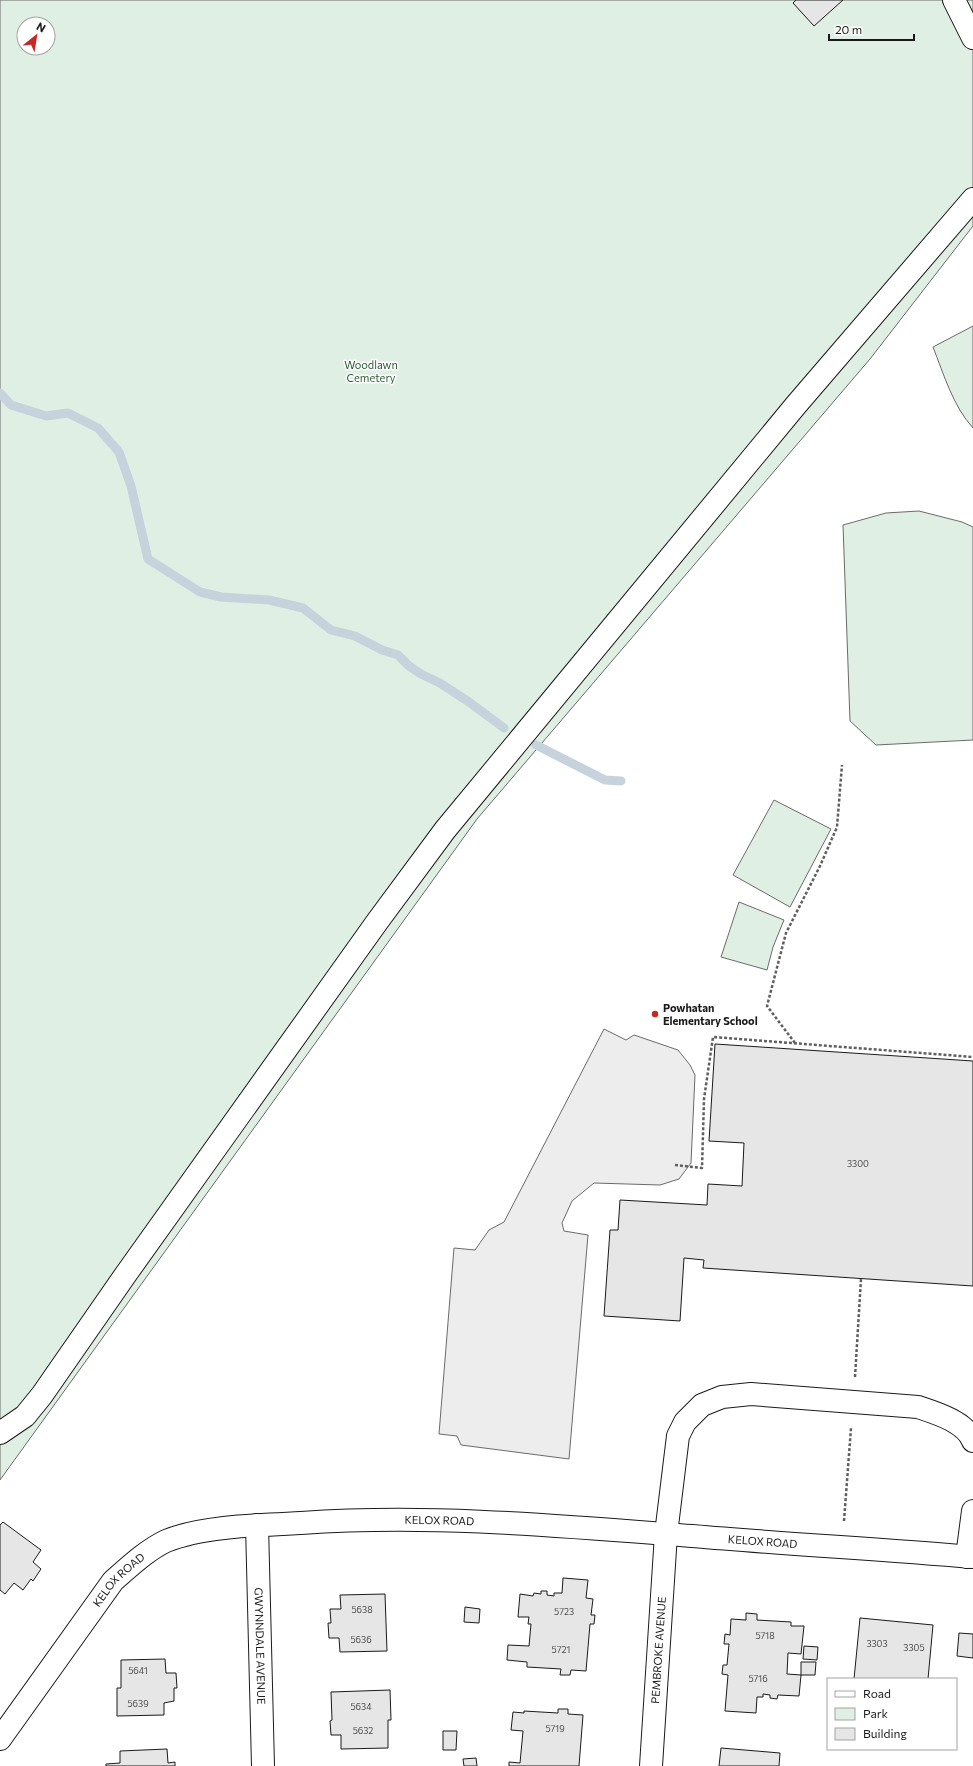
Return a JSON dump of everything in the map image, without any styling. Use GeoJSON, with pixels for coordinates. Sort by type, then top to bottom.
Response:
{"type":"FeatureCollection","features":[{"type":"Feature","properties":{"kind":"street"},"geometry":{"type":"LineString","coordinates":[[954,0],[973,38]]}},
{"type":"Feature","properties":{"kind":"street"},"geometry":{"type":"LineString","coordinates":[[0,1433],[25,1416],[42,1395],[126,1274],[377,922],[445,830],[796,405],[973,199]]}},
{"type":"Feature","properties":{"kind":"street","name":"PEMBROKE AVENUE"},"geometry":{"type":"LineString","coordinates":[[651,1766],[666,1534],[678,1436],[685,1422],[702,1405],[722,1397],[751,1394],[918,1407],[943,1415],[960,1426],[973,1439]]}},
{"type":"Feature","properties":{"kind":"street"},"geometry":{"type":"LineString","coordinates":[[970,1557],[973,1511]]}},
{"type":"Feature","properties":{"kind":"street","name":"KELOX ROAD"},"geometry":{"type":"LineString","coordinates":[[0,1739],[113,1581],[136,1561],[166,1542],[204,1531],[257,1525],[342,1520],[430,1519],[532,1524],[970,1557]]}},
{"type":"Feature","properties":{"kind":"street","name":"GWYNNDALE AVENUE"},"geometry":{"type":"LineString","coordinates":[[257,1525],[263,1766]]}},
{"type":"Feature","properties":{"kind":"path"},"geometry":{"type":"LineString","coordinates":[[795,1043],[767,1006],[786,933],[820,866],[837,827],[842,765]]}},
{"type":"Feature","properties":{"kind":"path"},"geometry":{"type":"LineString","coordinates":[[674,1165],[702,1168],[704,1098],[713,1037],[973,1057]]}},
{"type":"Feature","properties":{"kind":"green space","name":"Woodlawn Cemetery"},"geometry":{"type":"Polygon","coordinates":[[[0,0],[973,0],[973,226],[870,359],[477,819],[0,1480],[0,0]]]}},
{"type":"Feature","properties":{"kind":"green space"},"geometry":{"type":"Polygon","coordinates":[[[973,326],[973,428],[954,400],[933,347],[973,326]]]}},
{"type":"Feature","properties":{"kind":"green space"},"geometry":{"type":"Polygon","coordinates":[[[919,511],[962,522],[973,527],[973,740],[876,745],[850,721],[843,525],[886,513],[919,511]]]}},
{"type":"Feature","properties":{"kind":"green space"},"geometry":{"type":"Polygon","coordinates":[[[774,800],[831,829],[790,907],[733,875],[774,800]]]}},
{"type":"Feature","properties":{"kind":"green space"},"geometry":{"type":"Polygon","coordinates":[[[739,902],[784,920],[773,947],[767,970],[721,957],[739,902]]]}},
{"type":"Feature","properties":{"kind":"shaded area"},"geometry":{"type":"Polygon","coordinates":[[[604,1029],[626,1040],[634,1035],[678,1050],[690,1065],[695,1075],[691,1163],[679,1179],[660,1185],[594,1183],[572,1201],[562,1223],[564,1231],[588,1235],[569,1459],[461,1445],[457,1436],[439,1434],[454,1248],[475,1250],[489,1230],[504,1222],[604,1029]]]}},
{"type":"Feature","properties":{"kind":"building"},"geometry":{"type":"Polygon","coordinates":[[[796,0],[843,0],[814,26],[793,3],[796,0]]]}},
{"type":"Feature","properties":{"kind":"building"},"geometry":{"type":"Polygon","coordinates":[[[715,1044],[973,1061],[973,1286],[703,1268],[704,1260],[684,1258],[680,1321],[604,1316],[610,1230],[618,1230],[620,1200],[707,1205],[708,1184],[742,1186],[744,1143],[709,1141],[715,1044]]]}},
{"type":"Feature","properties":{"kind":"building"},"geometry":{"type":"Polygon","coordinates":[[[3,1522],[41,1550],[33,1562],[41,1569],[33,1581],[31,1579],[23,1590],[14,1583],[5,1594],[0,1590],[0,1525],[3,1522]]]}},
{"type":"Feature","properties":{"kind":"building"},"geometry":{"type":"Polygon","coordinates":[[[563,1578],[588,1580],[586,1598],[593,1599],[591,1615],[595,1615],[594,1624],[590,1624],[586,1671],[571,1670],[570,1675],[560,1675],[561,1669],[527,1667],[527,1662],[507,1660],[508,1645],[529,1646],[531,1624],[528,1624],[529,1617],[518,1617],[520,1594],[533,1596],[534,1593],[541,1594],[541,1591],[547,1591],[547,1595],[554,1596],[554,1593],[562,1593],[563,1578]]]}},
{"type":"Feature","properties":{"kind":"building"},"geometry":{"type":"Polygon","coordinates":[[[385,1594],[387,1651],[340,1652],[339,1638],[329,1638],[328,1623],[331,1623],[330,1609],[341,1609],[340,1595],[385,1594]]]}},
{"type":"Feature","properties":{"kind":"building"},"geometry":{"type":"Polygon","coordinates":[[[465,1607],[480,1609],[479,1623],[464,1622],[465,1607]]]}},
{"type":"Feature","properties":{"kind":"building"},"geometry":{"type":"Polygon","coordinates":[[[746,1613],[757,1614],[757,1620],[791,1622],[791,1626],[804,1626],[801,1654],[788,1653],[787,1674],[801,1675],[799,1696],[778,1695],[777,1699],[770,1698],[770,1695],[763,1694],[763,1697],[757,1697],[756,1713],[725,1711],[728,1675],[722,1674],[723,1665],[727,1665],[729,1644],[724,1644],[725,1634],[730,1635],[731,1619],[746,1620],[746,1613]]]}},
{"type":"Feature","properties":{"kind":"building"},"geometry":{"type":"Polygon","coordinates":[[[860,1618],[933,1625],[928,1678],[854,1678],[860,1618]]]}},
{"type":"Feature","properties":{"kind":"building"},"geometry":{"type":"Polygon","coordinates":[[[959,1633],[973,1634],[973,1658],[957,1656],[959,1633]]]}},
{"type":"Feature","properties":{"kind":"building"},"geometry":{"type":"Polygon","coordinates":[[[804,1646],[818,1647],[817,1660],[803,1659],[804,1646]]]}},
{"type":"Feature","properties":{"kind":"building"},"geometry":{"type":"Polygon","coordinates":[[[165,1659],[166,1673],[176,1673],[177,1688],[174,1688],[174,1701],[164,1703],[164,1715],[117,1716],[117,1688],[121,1688],[121,1660],[165,1659]]]}},
{"type":"Feature","properties":{"kind":"building"},"geometry":{"type":"Polygon","coordinates":[[[801,1662],[816,1662],[815,1675],[801,1675],[801,1662]]]}},
{"type":"Feature","properties":{"kind":"building"},"geometry":{"type":"Polygon","coordinates":[[[390,1690],[391,1720],[388,1720],[388,1748],[341,1749],[341,1735],[331,1735],[331,1692],[390,1690]]]}},
{"type":"Feature","properties":{"kind":"building"},"geometry":{"type":"Polygon","coordinates":[[[558,1709],[568,1709],[568,1714],[583,1715],[579,1766],[509,1766],[509,1762],[520,1763],[523,1731],[511,1730],[513,1712],[524,1713],[524,1711],[558,1713],[558,1709]]]}},
{"type":"Feature","properties":{"kind":"building"},"geometry":{"type":"Polygon","coordinates":[[[443,1731],[457,1731],[456,1750],[443,1750],[443,1731]]]}},
{"type":"Feature","properties":{"kind":"building"},"geometry":{"type":"Polygon","coordinates":[[[721,1748],[780,1753],[779,1766],[719,1766],[721,1748]]]}},
{"type":"Feature","properties":{"kind":"building"},"geometry":{"type":"Polygon","coordinates":[[[167,1749],[168,1763],[175,1762],[175,1766],[106,1766],[106,1764],[120,1763],[120,1751],[167,1749]]]}},
{"type":"Feature","properties":{"kind":"building"},"geometry":{"type":"Polygon","coordinates":[[[476,1758],[477,1766],[464,1766],[463,1759],[476,1758]]]}},
{"type":"Feature","properties":{"kind":"waterway"},"geometry":{"type":"LineString","coordinates":[[0,393],[11,405],[46,416],[68,413],[98,428],[119,452],[131,486],[148,559],[200,592],[221,597],[269,600],[303,608],[331,630],[355,636],[382,650],[398,655],[409,666],[421,674],[440,683],[504,728]]}},
{"type":"Feature","properties":{"kind":"waterway"},"geometry":{"type":"LineString","coordinates":[[536,745],[605,780],[621,781]]}},
{"type":"Feature","properties":{"kind":"place","name":"Powhatan Elementary School"},"geometry":{"type":"Point","coordinates":[655,1014]}}]}
